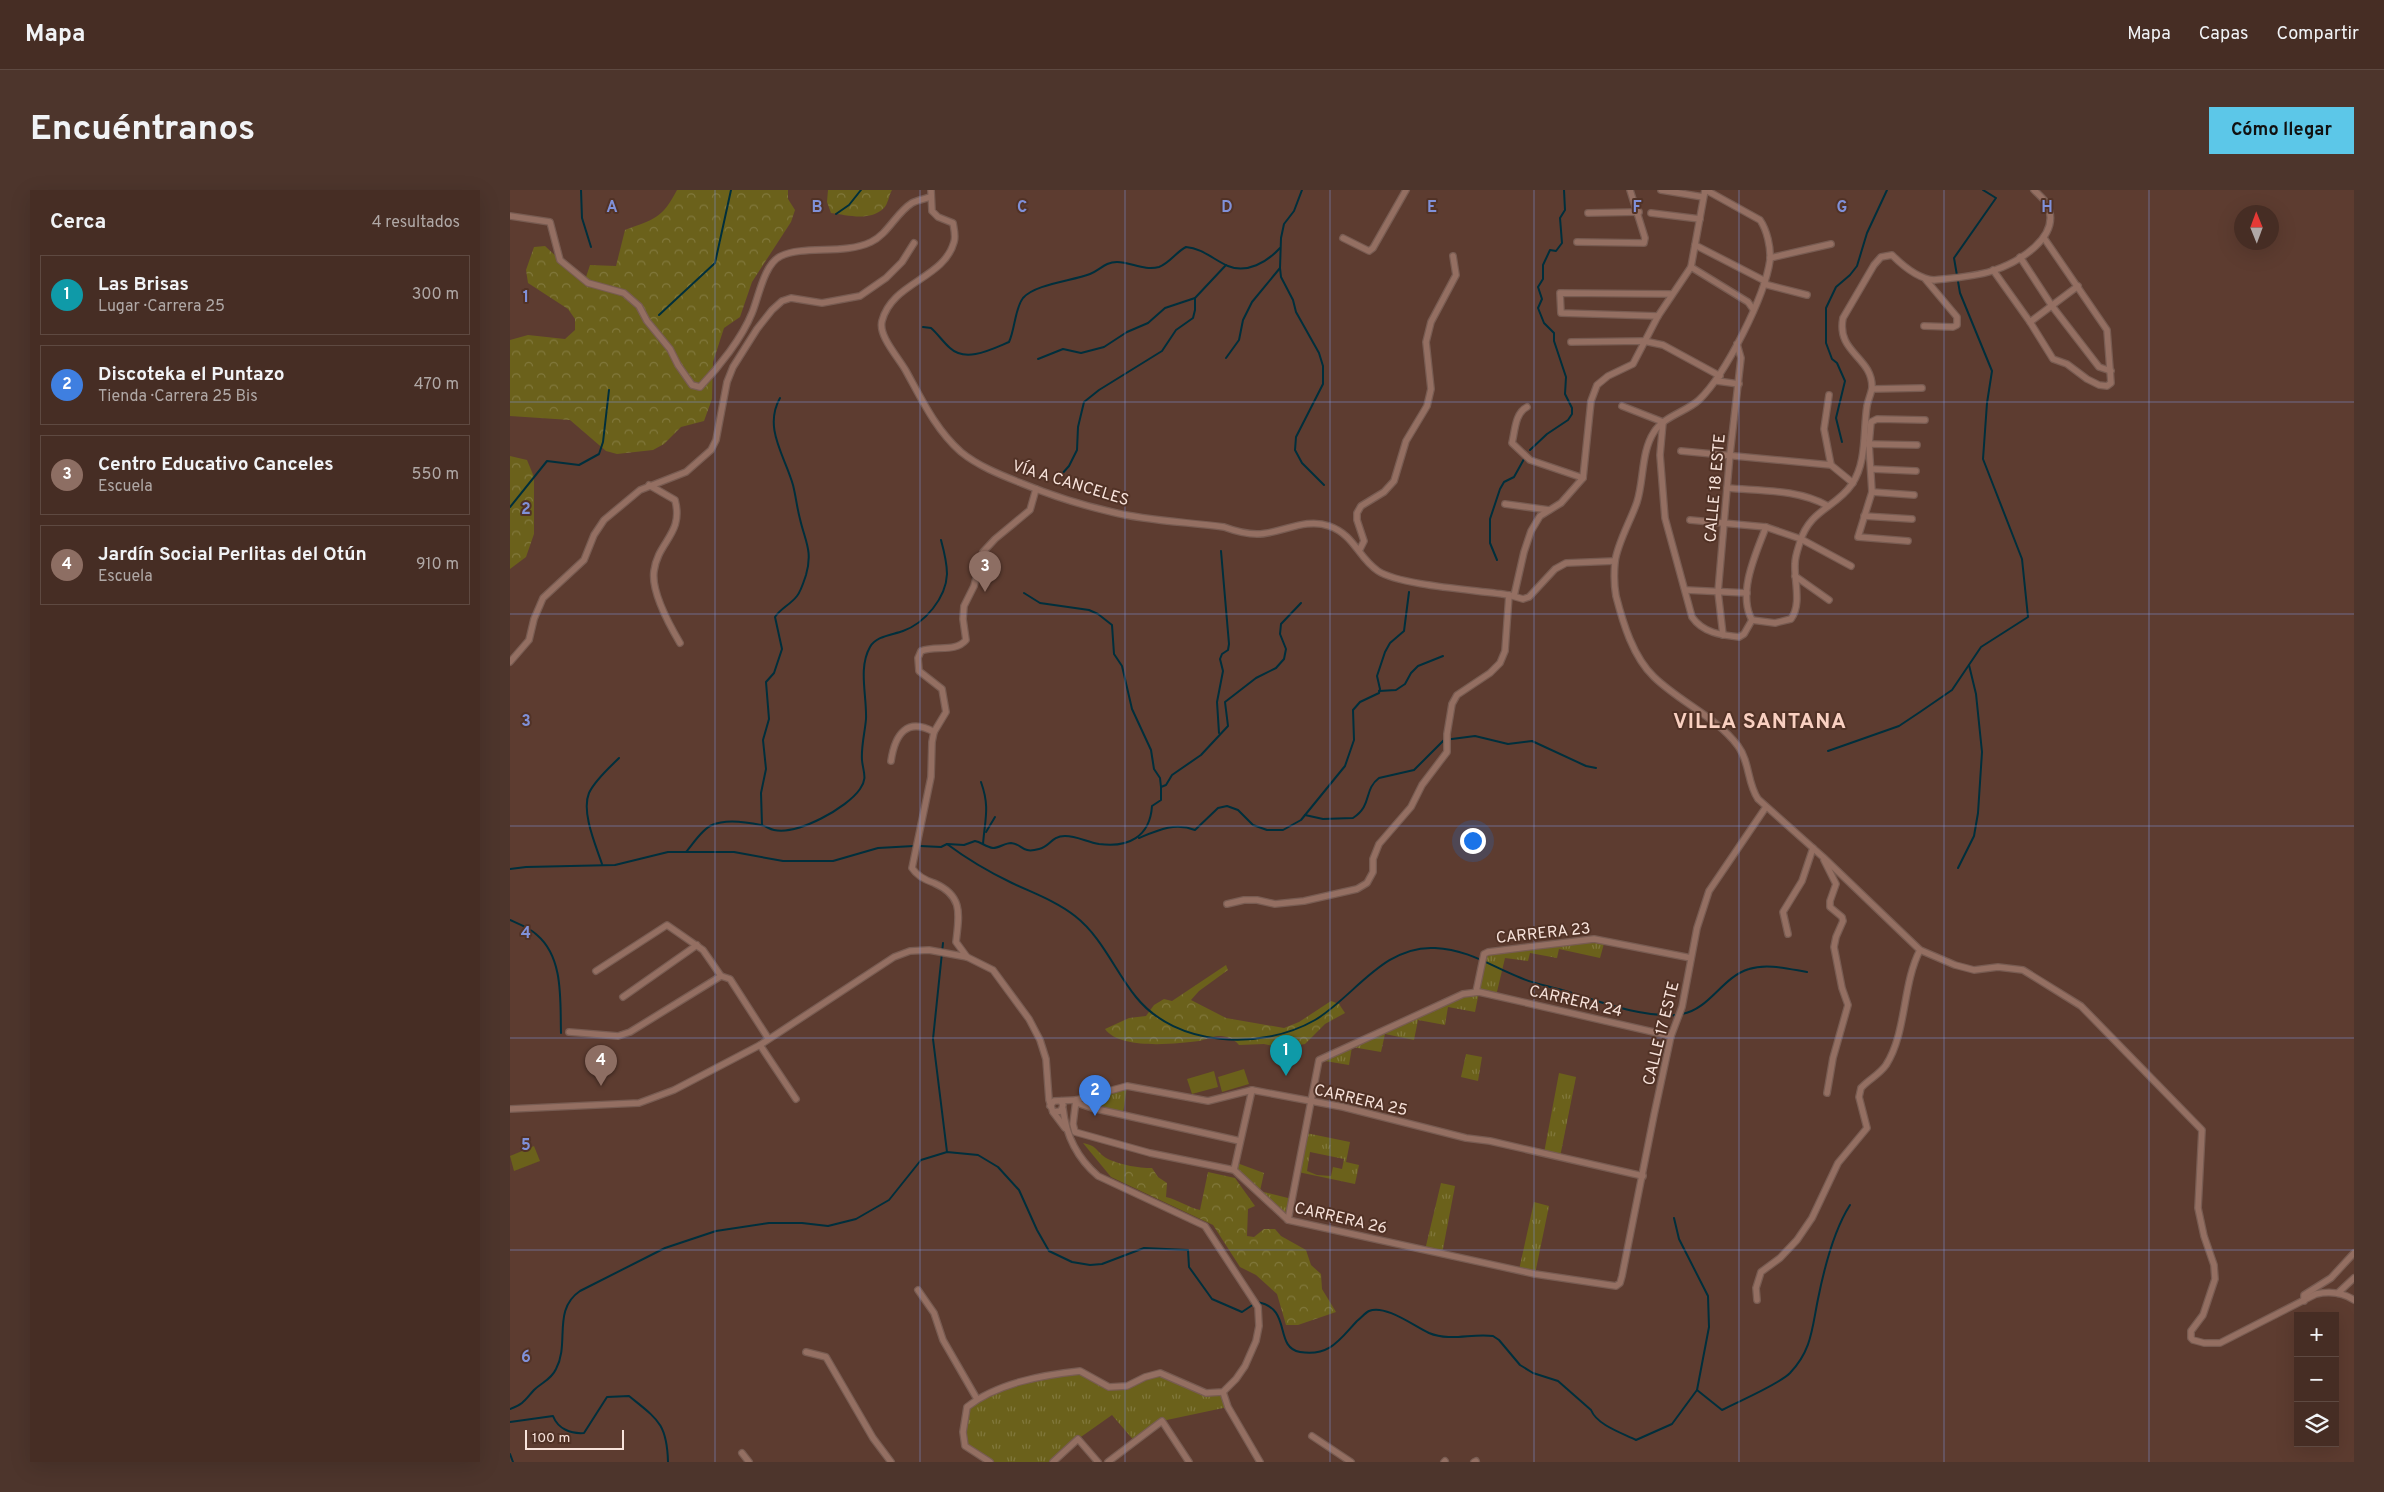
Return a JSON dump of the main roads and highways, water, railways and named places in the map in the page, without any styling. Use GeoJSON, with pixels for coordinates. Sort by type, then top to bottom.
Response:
{"type":"FeatureCollection","features":[{"type":"Feature","properties":{"kind":"waterway"},"geometry":{"type":"LineString","coordinates":[[581,190],[582,218],[591,247]]}},
{"type":"Feature","properties":{"kind":"waterway"},"geometry":{"type":"LineString","coordinates":[[659,315],[715,263],[731,190]]}},
{"type":"Feature","properties":{"kind":"waterway"},"geometry":{"type":"LineString","coordinates":[[836,214],[849,205],[861,190]]}},
{"type":"Feature","properties":{"kind":"waterway"},"geometry":{"type":"LineString","coordinates":[[1302,190],[1294,211],[1284,224],[1281,238],[1280,268],[1281,277],[1293,300],[1296,312],[1319,353],[1323,366],[1323,384],[1296,437],[1295,450],[1302,463],[1324,485]]}},
{"type":"Feature","properties":{"kind":"waterway"},"geometry":{"type":"LineString","coordinates":[[1530,450],[1547,434],[1568,420],[1572,414],[1572,408],[1565,394],[1566,377],[1554,341],[1554,333],[1544,323],[1538,308],[1542,299],[1538,287],[1543,279],[1543,265],[1550,250],[1556,251],[1562,243],[1560,218],[1565,210],[1564,190]]}},
{"type":"Feature","properties":{"kind":"waterway"},"geometry":{"type":"LineString","coordinates":[[1842,442],[1836,418],[1845,381],[1837,363],[1832,359],[1826,343],[1826,308],[1836,287],[1857,266],[1867,233],[1887,190]]}},
{"type":"Feature","properties":{"kind":"waterway"},"geometry":{"type":"LineString","coordinates":[[1828,751],[1899,726],[1920,712],[1952,690],[1981,647],[2028,617],[2022,559],[1983,459],[1987,403],[1992,371],[1960,293],[1954,258],[1996,198],[1983,190]]}},
{"type":"Feature","properties":{"kind":"waterway"},"geometry":{"type":"LineString","coordinates":[[923,327],[931,328],[947,346],[956,352],[971,355],[1009,342],[1020,302],[1029,293],[1045,286],[1090,274],[1109,263],[1122,262],[1148,268],[1159,267],[1186,247],[1203,252],[1228,266],[1242,269],[1263,262],[1280,248]]}},
{"type":"Feature","properties":{"kind":"waterway"},"geometry":{"type":"LineString","coordinates":[[1038,359],[1063,349],[1081,353],[1104,347],[1127,332],[1148,323],[1165,308],[1195,298],[1226,265]]}},
{"type":"Feature","properties":{"kind":"waterway"},"geometry":{"type":"LineString","coordinates":[[1226,358],[1239,340],[1243,320],[1252,302],[1280,268]]}},
{"type":"Feature","properties":{"kind":"waterway"},"geometry":{"type":"LineString","coordinates":[[1061,475],[1069,466],[1077,450],[1078,427],[1084,402],[1099,390],[1162,351],[1176,330],[1193,318],[1195,298]]}},
{"type":"Feature","properties":{"kind":"waterway"},"geometry":{"type":"LineString","coordinates":[[510,507],[547,461],[579,465],[599,454],[603,442],[609,390]]}},
{"type":"Feature","properties":{"kind":"waterway"},"geometry":{"type":"LineString","coordinates":[[762,825],[761,793],[766,769],[763,740],[769,719],[766,682],[774,673],[782,649],[775,617],[798,594],[806,575],[809,559],[808,546],[793,485],[777,442],[775,431],[775,409],[780,398]]}},
{"type":"Feature","properties":{"kind":"waterway"},"geometry":{"type":"LineString","coordinates":[[1497,560],[1490,543],[1490,519],[1500,489],[1504,482],[1514,477],[1524,459]]}},
{"type":"Feature","properties":{"kind":"waterway"},"geometry":{"type":"LineString","coordinates":[[686,852],[701,833],[717,823],[749,823],[774,830],[796,828],[833,812],[860,789],[864,778],[862,755],[866,719],[864,682],[866,655],[876,640],[911,627],[933,608],[946,583],[946,561],[941,540]]}},
{"type":"Feature","properties":{"kind":"waterway"},"geometry":{"type":"LineString","coordinates":[[1219,733],[1217,702],[1223,671],[1220,659],[1222,654],[1228,650],[1229,644],[1221,551]]}},
{"type":"Feature","properties":{"kind":"waterway"},"geometry":{"type":"LineString","coordinates":[[1139,838],[1174,827],[1195,830],[1218,808],[1227,806],[1238,810],[1253,825],[1267,830],[1283,830],[1301,820],[1345,766],[1354,740],[1353,710],[1360,702],[1379,693],[1377,676],[1390,643],[1404,631],[1409,592]]}},
{"type":"Feature","properties":{"kind":"waterway"},"geometry":{"type":"LineString","coordinates":[[1024,593],[1040,603],[1089,610],[1098,614],[1112,625],[1114,654],[1122,666],[1132,709],[1151,750],[1154,769],[1160,778],[1161,787]]}},
{"type":"Feature","properties":{"kind":"waterway"},"geometry":{"type":"LineString","coordinates":[[920,846],[964,845],[975,841],[993,848],[1011,843],[1025,850],[1033,850],[1043,848],[1060,836],[1110,845],[1128,842],[1136,838],[1147,826],[1152,806],[1161,800],[1161,787],[1166,785],[1172,775],[1201,755],[1228,726],[1225,702],[1256,678],[1276,668],[1284,659],[1286,649],[1280,634],[1281,624],[1301,603]]}},
{"type":"Feature","properties":{"kind":"waterway"},"geometry":{"type":"LineString","coordinates":[[1379,691],[1396,690],[1405,684],[1411,673],[1418,666],[1443,656]]}},
{"type":"Feature","properties":{"kind":"waterway"},"geometry":{"type":"LineString","coordinates":[[1958,868],[1974,836],[1978,813],[1982,752],[1976,694],[1969,665]]}},
{"type":"Feature","properties":{"kind":"waterway"},"geometry":{"type":"LineString","coordinates":[[1305,815],[1323,819],[1353,818],[1363,808],[1371,787],[1379,778],[1414,770],[1444,740],[1475,736],[1508,744],[1532,741],[1586,766],[1596,768]]}},
{"type":"Feature","properties":{"kind":"waterway"},"geometry":{"type":"LineString","coordinates":[[602,864],[590,829],[587,801],[595,783],[619,758]]}},
{"type":"Feature","properties":{"kind":"waterway"},"geometry":{"type":"LineString","coordinates":[[981,782],[986,806],[983,844]]}},
{"type":"Feature","properties":{"kind":"waterway"},"geometry":{"type":"LineString","coordinates":[[986,832],[995,817]]}},
{"type":"Feature","properties":{"kind":"waterway"},"geometry":{"type":"LineString","coordinates":[[947,844],[987,870],[1052,902],[1075,916],[1085,924],[1101,944],[1128,987],[1153,1014],[1173,1026],[1196,1034],[1220,1039],[1245,1040],[1270,1037],[1293,1030],[1315,1020],[1329,1010],[1384,963],[1417,949],[1435,948],[1469,955],[1526,980],[1618,1007],[1647,1013],[1677,1015]]}},
{"type":"Feature","properties":{"kind":"waterway"},"geometry":{"type":"LineString","coordinates":[[510,869],[615,865],[668,852],[734,852],[783,861],[833,861],[878,848],[914,846]]}},
{"type":"Feature","properties":{"kind":"waterway"},"geometry":{"type":"LineString","coordinates":[[510,920],[534,933],[546,945],[552,956],[559,981],[561,1033]]}},
{"type":"Feature","properties":{"kind":"waterway"},"geometry":{"type":"LineString","coordinates":[[943,943],[933,1039],[947,1152]]}},
{"type":"Feature","properties":{"kind":"waterway"},"geometry":{"type":"LineString","coordinates":[[1682,1014],[1700,1006],[1731,979],[1749,969],[1771,967],[1807,972]]}},
{"type":"Feature","properties":{"kind":"waterway"},"geometry":{"type":"LineString","coordinates":[[510,1409],[524,1401],[554,1373],[562,1349],[566,1308],[580,1291],[665,1248],[716,1231],[769,1223],[802,1223],[828,1226],[856,1219],[889,1200],[921,1160],[947,1152],[978,1155],[998,1167],[1019,1190],[1037,1230],[1049,1251],[1072,1262],[1090,1265],[1102,1264],[1144,1248],[1188,1250],[1189,1267],[1212,1299],[1242,1312],[1257,1302],[1268,1306],[1279,1319],[1287,1343],[1292,1349],[1300,1352],[1310,1353],[1327,1349],[1339,1340],[1366,1313],[1376,1310],[1391,1313],[1437,1336],[1493,1336],[1499,1340],[1520,1365],[1533,1373],[1558,1381],[1604,1424],[1636,1440],[1672,1424],[1697,1390],[1709,1327],[1708,1296],[1679,1239],[1674,1218]]}},
{"type":"Feature","properties":{"kind":"waterway"},"geometry":{"type":"LineString","coordinates":[[1697,1390],[1722,1410],[1777,1383],[1790,1373],[1803,1356],[1807,1347],[1830,1250],[1839,1226],[1850,1205]]}},
{"type":"Feature","properties":{"kind":"waterway"},"geometry":{"type":"LineString","coordinates":[[510,1422],[553,1416],[555,1421],[566,1430],[574,1433],[584,1433],[607,1397],[629,1396],[659,1423],[665,1438],[668,1462]]}},
{"type":"Feature","properties":{"kind":"waterway"},"geometry":{"type":"LineString","coordinates":[[510,1454],[513,1462]]}},
{"type":"Feature","properties":{"kind":"place","name":"Centro Educativo Canceles"},"geometry":{"type":"Point","coordinates":[985,592]}},
{"type":"Feature","properties":{"kind":"place","name":"Las Brisas"},"geometry":{"type":"Point","coordinates":[1286,1076]}},
{"type":"Feature","properties":{"kind":"place","name":"Jardín Social Perlitas del Otún"},"geometry":{"type":"Point","coordinates":[601,1086]}},
{"type":"Feature","properties":{"kind":"place","name":"Discoteka el Puntazo"},"geometry":{"type":"Point","coordinates":[1095,1116]}},
{"type":"Feature","properties":{"kind":"district","name":"VILLA SANTANA"},"geometry":{"type":"Point","coordinates":[1760,721]}}]}
